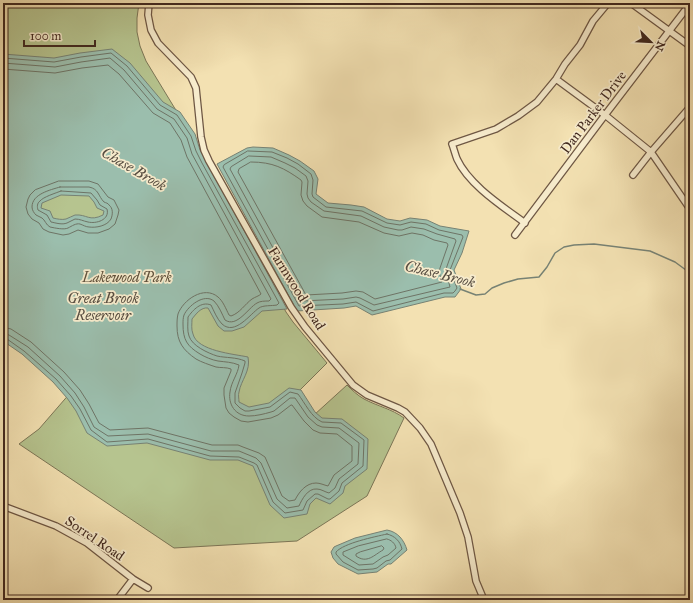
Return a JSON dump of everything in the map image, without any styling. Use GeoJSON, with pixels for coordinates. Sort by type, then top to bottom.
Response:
{"type":"FeatureCollection","features":[{"type":"Feature","properties":{"kind":"street","name":"Farmwood Road"},"geometry":{"type":"LineString","coordinates":[[149,3],[148,15],[151,30],[158,43],[191,77],[196,88],[201,137],[204,150],[291,307],[305,327],[353,385],[367,395],[405,412],[420,428],[431,444],[468,537],[476,581],[484,600]]}},
{"type":"Feature","properties":{"kind":"street"},"geometry":{"type":"LineString","coordinates":[[525,223],[486,194],[470,179],[458,159],[452,144],[496,129],[518,116],[537,102],[556,79],[565,64],[580,45],[593,21],[608,3]]}},
{"type":"Feature","properties":{"kind":"street"},"geometry":{"type":"LineString","coordinates":[[632,3],[690,46]]}},
{"type":"Feature","properties":{"kind":"street","name":"Dan Parker Drive"},"geometry":{"type":"LineString","coordinates":[[516,236],[690,3]]}},
{"type":"Feature","properties":{"kind":"street"},"geometry":{"type":"LineString","coordinates":[[556,79],[605,115],[651,152],[690,209]]}},
{"type":"Feature","properties":{"kind":"street"},"geometry":{"type":"LineString","coordinates":[[633,176],[651,152],[690,107]]}},
{"type":"Feature","properties":{"kind":"street","name":"Sorrel Road"},"geometry":{"type":"LineString","coordinates":[[3,506],[56,526],[87,543],[133,579],[148,588]]}},
{"type":"Feature","properties":{"kind":"street"},"geometry":{"type":"LineString","coordinates":[[117,600],[133,579]]}},
{"type":"Feature","properties":{"kind":"green space","name":"Great Brook Reservoir"},"geometry":{"type":"Polygon","coordinates":[[[3,3],[139,3],[137,32],[140,46],[146,61],[191,135],[286,312],[327,363],[276,414],[303,425],[347,385],[364,399],[395,412],[404,418],[367,496],[297,541],[174,548],[19,444],[39,429],[71,392],[3,335],[3,3]]]}},
{"type":"Feature","properties":{"kind":"water","name":"Great Brook Reservoir"},"geometry":{"type":"Polygon","coordinates":[[[112,49],[130,63],[163,102],[180,112],[195,134],[200,150],[287,309],[262,311],[244,327],[232,331],[224,331],[218,326],[208,308],[201,310],[192,319],[193,334],[196,340],[201,344],[217,351],[248,357],[248,367],[240,388],[239,402],[249,407],[269,403],[289,388],[301,390],[315,412],[322,418],[342,419],[368,439],[367,469],[345,486],[343,493],[330,504],[316,498],[310,504],[307,514],[284,518],[270,505],[253,466],[238,460],[210,460],[147,443],[107,446],[87,433],[76,411],[53,382],[22,354],[3,341],[3,54],[54,58],[112,49]],[[61,195],[42,203],[41,208],[50,211],[53,218],[60,219],[66,219],[75,215],[94,218],[103,215],[104,211],[97,208],[89,196],[61,195]]]}},
{"type":"Feature","properties":{"kind":"water"},"geometry":{"type":"Polygon","coordinates":[[[247,148],[273,148],[300,161],[314,171],[318,179],[316,194],[328,203],[364,207],[387,219],[400,221],[410,218],[427,220],[440,226],[469,231],[462,253],[454,270],[461,289],[455,297],[445,297],[372,315],[356,306],[297,311],[217,164],[247,148]]]}},
{"type":"Feature","properties":{"kind":"water"},"geometry":{"type":"Polygon","coordinates":[[[387,530],[400,537],[407,550],[391,564],[388,564],[377,572],[358,574],[338,564],[333,558],[331,552],[334,547],[355,538],[387,530]]]}},
{"type":"Feature","properties":{"kind":"waterway","name":"Chase Brook"},"geometry":{"type":"LineString","coordinates":[[460,289],[476,295],[485,294],[492,288],[504,283],[518,279],[539,277],[555,253],[564,247],[574,245],[594,244],[650,251],[675,262],[690,273]]}},
{"type":"Feature","properties":{"kind":"park label","name":"Lakewood Park"},"geometry":{"type":"Point","coordinates":[127,277]}}]}
